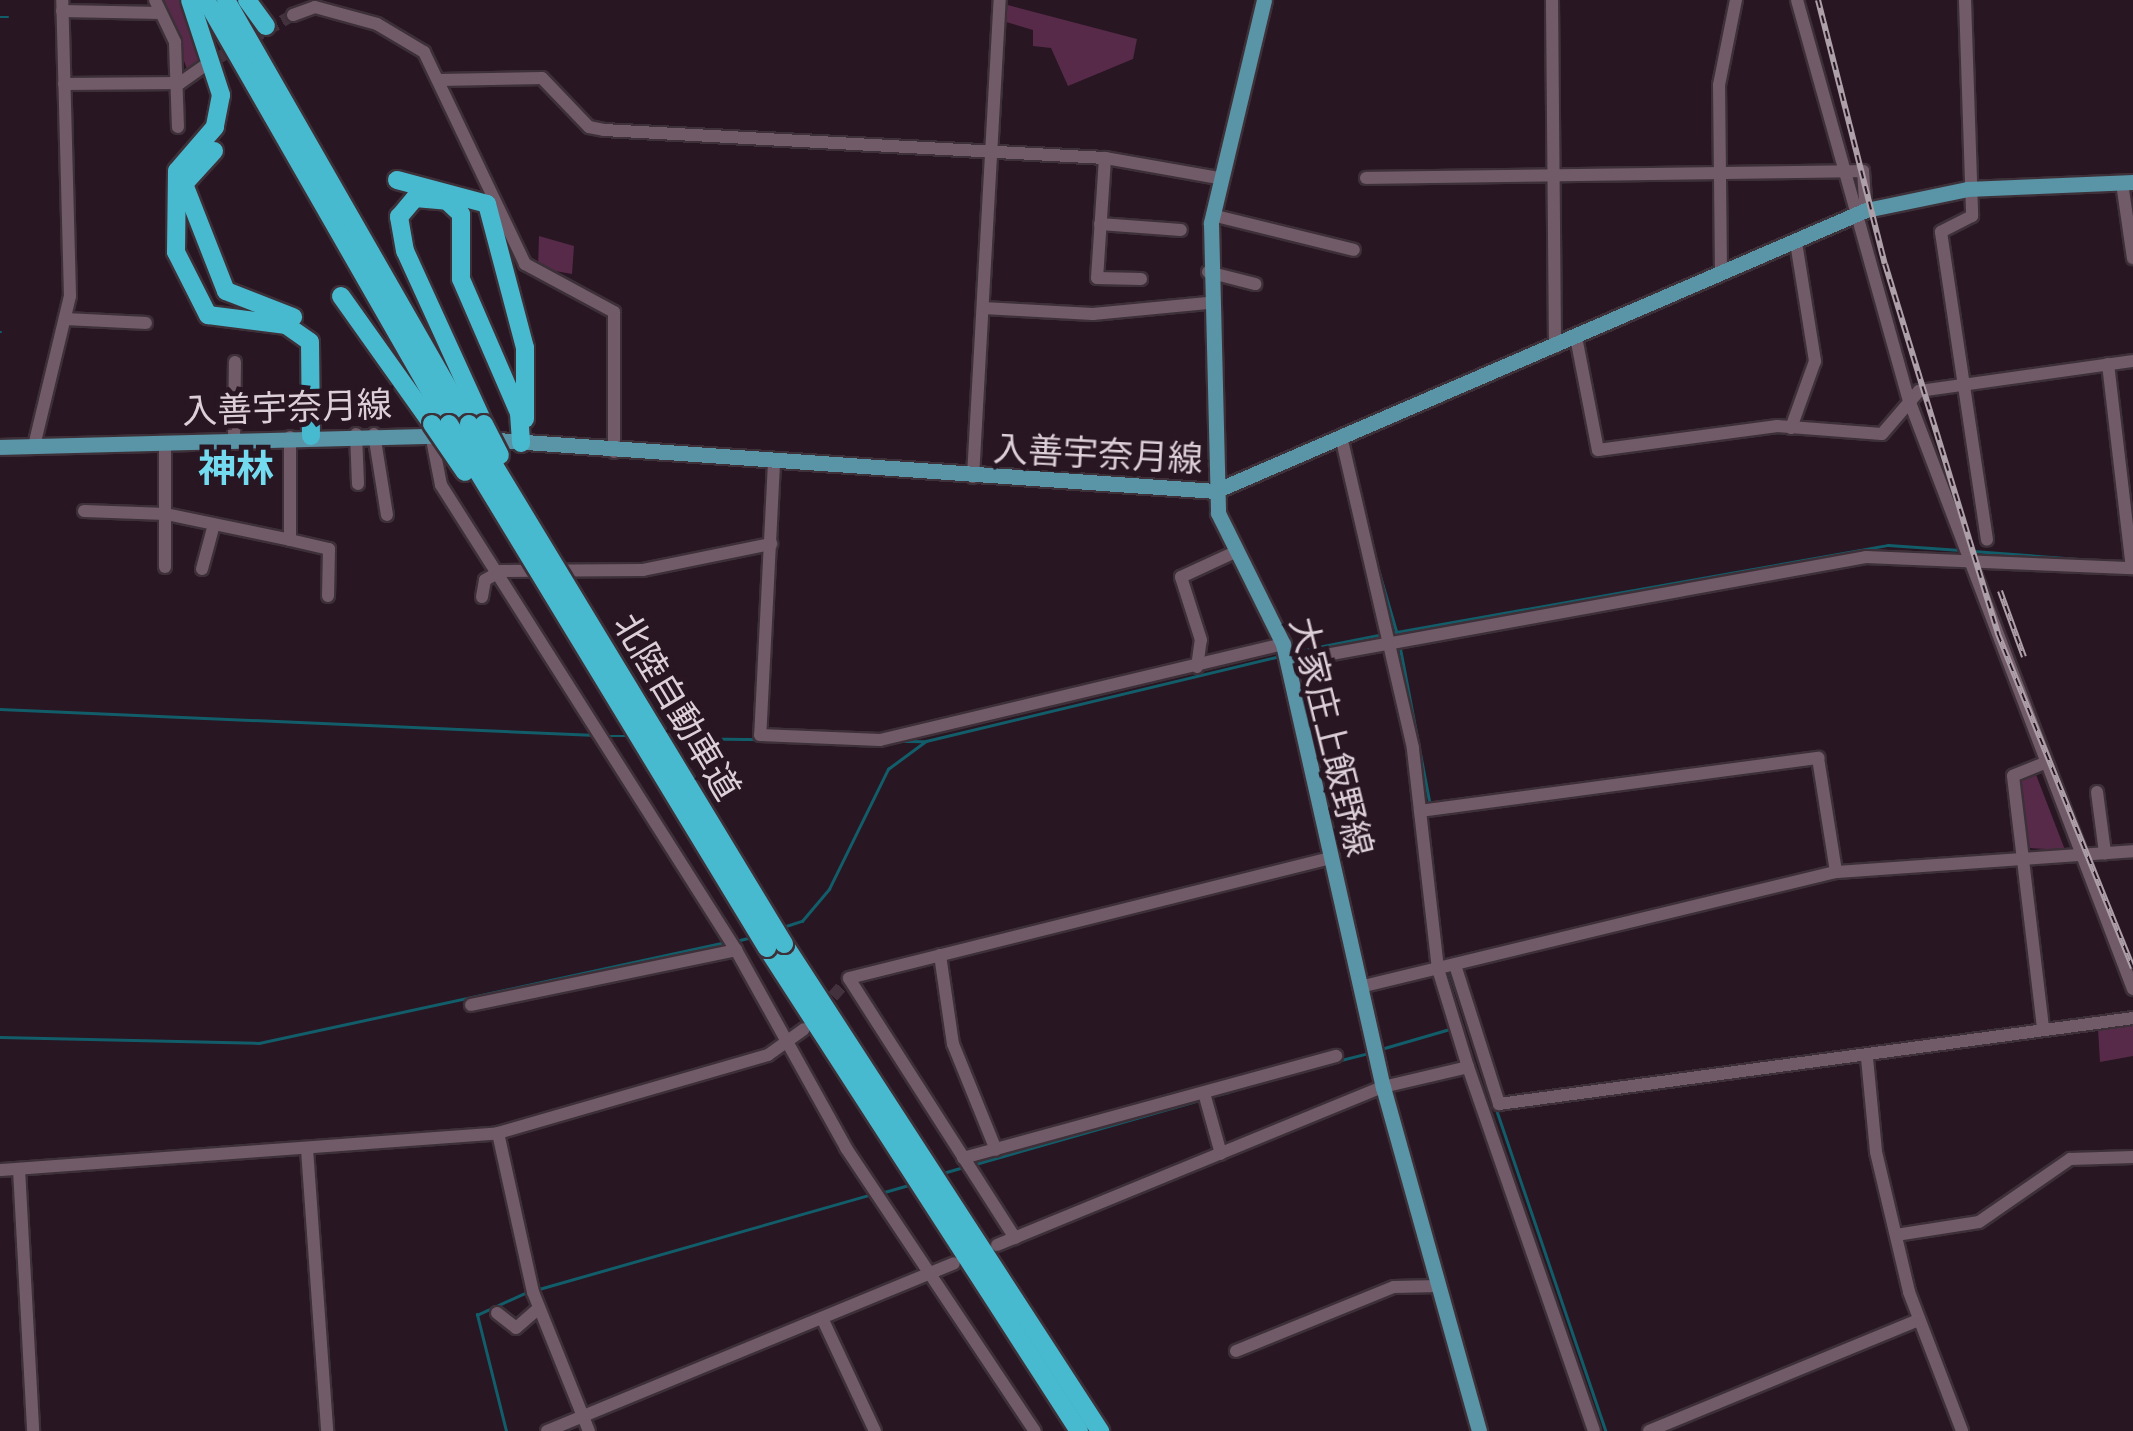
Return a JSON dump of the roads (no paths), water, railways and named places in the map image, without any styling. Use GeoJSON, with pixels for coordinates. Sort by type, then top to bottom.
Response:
{"type":"FeatureCollection","features":[{"type":"Feature","properties":{"kind":"highway"},"geometry":{"type":"LineString","coordinates":[[190,0],[218,72],[220,105],[215,126],[178,171],[176,252],[208,315],[286,325],[310,342],[310,436]]}},
{"type":"Feature","properties":{"kind":"highway","name":"北陸自動車道"},"geometry":{"type":"LineString","coordinates":[[206,0],[437,427],[776,946],[1079,1431]]}},
{"type":"Feature","properties":{"kind":"highway","name":"北陸自動車道"},"geometry":{"type":"LineString","coordinates":[[226,0],[476,424],[570,594],[776,946],[1100,1431]]}},
{"type":"Feature","properties":{"kind":"highway"},"geometry":{"type":"LineString","coordinates":[[247,0],[266,26]]}},
{"type":"Feature","properties":{"kind":"highway"},"geometry":{"type":"LineString","coordinates":[[217,159],[196,162],[186,192],[226,291],[314,333],[310,436]]}},
{"type":"Feature","properties":{"kind":"highway"},"geometry":{"type":"LineString","coordinates":[[397,171],[417,184],[478,197],[493,216],[526,348],[521,443]]}},
{"type":"Feature","properties":{"kind":"highway"},"geometry":{"type":"LineString","coordinates":[[476,424],[405,251],[399,217],[415,198],[448,201],[461,214],[461,279],[519,414],[521,443]]}},
{"type":"Feature","properties":{"kind":"highway"},"geometry":{"type":"LineString","coordinates":[[341,296],[437,427]]}},
{"type":"Feature","properties":{"kind":"main road","name":"大家庄上飯野線"},"geometry":{"type":"LineString","coordinates":[[1264,0],[1212,215],[1207,303],[1215,491],[1233,553],[1288,662],[1383,1088],[1479,1431]]}},
{"type":"Feature","properties":{"kind":"main road","name":"入善宇奈月線"},"geometry":{"type":"LineString","coordinates":[[0,447],[374,434],[437,427],[521,443],[614,452],[1215,491],[1342,440],[1860,214],[1967,189],[2128,182]]}},
{"type":"Feature","properties":{"kind":"street"},"geometry":{"type":"LineString","coordinates":[[974,477],[1000,0]]}},
{"type":"Feature","properties":{"kind":"street"},"geometry":{"type":"LineString","coordinates":[[1552,0],[1555,347]]}},
{"type":"Feature","properties":{"kind":"street"},"geometry":{"type":"LineString","coordinates":[[1721,273],[1719,85],[1736,0]]}},
{"type":"Feature","properties":{"kind":"street"},"geometry":{"type":"LineString","coordinates":[[1796,0],[1843,172],[1860,214],[1908,400],[1963,557],[2133,990]]}},
{"type":"Feature","properties":{"kind":"street"},"geometry":{"type":"LineString","coordinates":[[1965,0],[1968,224],[1942,232],[1960,385],[1987,540]]}},
{"type":"Feature","properties":{"kind":"street"},"geometry":{"type":"LineString","coordinates":[[293,15],[316,3],[412,40],[440,80],[525,264],[614,312],[614,452]]}},
{"type":"Feature","properties":{"kind":"street"},"geometry":{"type":"LineString","coordinates":[[34,446],[66,319],[62,5],[158,6],[180,82],[178,127]]}},
{"type":"Feature","properties":{"kind":"street"},"geometry":{"type":"LineString","coordinates":[[64,84],[180,82],[202,67]]}},
{"type":"Feature","properties":{"kind":"street"},"geometry":{"type":"LineString","coordinates":[[440,80],[542,78],[589,127],[604,130],[1104,158],[1218,178]]}},
{"type":"Feature","properties":{"kind":"street"},"geometry":{"type":"LineString","coordinates":[[1104,158],[1097,278],[1141,279]]}},
{"type":"Feature","properties":{"kind":"street"},"geometry":{"type":"LineString","coordinates":[[1366,178],[1843,172]]}},
{"type":"Feature","properties":{"kind":"street"},"geometry":{"type":"LineString","coordinates":[[2128,182],[2133,258]]}},
{"type":"Feature","properties":{"kind":"street"},"geometry":{"type":"LineString","coordinates":[[1212,215],[1354,250]]}},
{"type":"Feature","properties":{"kind":"street"},"geometry":{"type":"LineString","coordinates":[[1100,224],[1181,230]]}},
{"type":"Feature","properties":{"kind":"street"},"geometry":{"type":"LineString","coordinates":[[1791,428],[1815,361],[1796,242]]}},
{"type":"Feature","properties":{"kind":"street"},"geometry":{"type":"LineString","coordinates":[[1208,272],[1255,284]]}},
{"type":"Feature","properties":{"kind":"street"},"geometry":{"type":"LineString","coordinates":[[983,308],[1093,314],[1207,303]]}},
{"type":"Feature","properties":{"kind":"street"},"geometry":{"type":"LineString","coordinates":[[66,319],[146,323]]}},
{"type":"Feature","properties":{"kind":"street"},"geometry":{"type":"LineString","coordinates":[[1576,337],[1598,450],[1791,428],[1882,434],[1908,400],[1960,385],[2133,361]]}},
{"type":"Feature","properties":{"kind":"street"},"geometry":{"type":"LineString","coordinates":[[234,440],[235,362]]}},
{"type":"Feature","properties":{"kind":"street"},"geometry":{"type":"LineString","coordinates":[[1288,662],[1866,556],[1963,557],[2132,568],[2108,364]]}},
{"type":"Feature","properties":{"kind":"street"},"geometry":{"type":"LineString","coordinates":[[437,427],[442,485],[502,571],[929,1272],[1035,1431]]}},
{"type":"Feature","properties":{"kind":"street"},"geometry":{"type":"LineString","coordinates":[[356,434],[358,484]]}},
{"type":"Feature","properties":{"kind":"street"},"geometry":{"type":"LineString","coordinates":[[374,434],[387,515]]}},
{"type":"Feature","properties":{"kind":"street"},"geometry":{"type":"LineString","coordinates":[[290,437],[290,540]]}},
{"type":"Feature","properties":{"kind":"street"},"geometry":{"type":"LineString","coordinates":[[1342,440],[1420,811],[1438,968],[1468,1067],[1594,1431]]}},
{"type":"Feature","properties":{"kind":"street"},"geometry":{"type":"LineString","coordinates":[[164,567],[165,442]]}},
{"type":"Feature","properties":{"kind":"street"},"geometry":{"type":"LineString","coordinates":[[774,464],[760,735],[880,740],[1282,644]]}},
{"type":"Feature","properties":{"kind":"street"},"geometry":{"type":"LineString","coordinates":[[84,511],[166,514],[213,528],[329,549],[328,596]]}},
{"type":"Feature","properties":{"kind":"street"},"geometry":{"type":"LineString","coordinates":[[202,569],[213,528]]}},
{"type":"Feature","properties":{"kind":"street"},"geometry":{"type":"LineString","coordinates":[[482,596],[485,580],[502,571],[643,570],[771,544]]}},
{"type":"Feature","properties":{"kind":"street"},"geometry":{"type":"LineString","coordinates":[[1197,666],[1201,640],[1181,578],[1233,553]]}},
{"type":"Feature","properties":{"kind":"street"},"geometry":{"type":"LineString","coordinates":[[1420,811],[1818,758],[1836,872]]}},
{"type":"Feature","properties":{"kind":"street"},"geometry":{"type":"LineString","coordinates":[[2042,764],[2013,776],[2043,1026]]}},
{"type":"Feature","properties":{"kind":"street"},"geometry":{"type":"LineString","coordinates":[[2097,792],[2105,853]]}},
{"type":"Feature","properties":{"kind":"street"},"geometry":{"type":"LineString","coordinates":[[1360,987],[1836,872],[2133,851]]}},
{"type":"Feature","properties":{"kind":"street"},"geometry":{"type":"LineString","coordinates":[[1015,1238],[848,978],[1332,858]]}},
{"type":"Feature","properties":{"kind":"street"},"geometry":{"type":"LineString","coordinates":[[471,1005],[736,950]]}},
{"type":"Feature","properties":{"kind":"street"},"geometry":{"type":"LineString","coordinates":[[940,955],[954,1044],[996,1150]]}},
{"type":"Feature","properties":{"kind":"street"},"geometry":{"type":"LineString","coordinates":[[1454,965],[1500,1104],[1867,1058],[2043,1026],[2133,1018]]}},
{"type":"Feature","properties":{"kind":"street"},"geometry":{"type":"LineString","coordinates":[[0,1170],[498,1133],[788,1046],[804,1029]]}},
{"type":"Feature","properties":{"kind":"street"},"geometry":{"type":"LineString","coordinates":[[963,1158],[1336,1056]]}},
{"type":"Feature","properties":{"kind":"street"},"geometry":{"type":"LineString","coordinates":[[1867,1058],[1896,1235],[1916,1321],[1962,1431]]}},
{"type":"Feature","properties":{"kind":"street"},"geometry":{"type":"LineString","coordinates":[[997,1245],[1383,1088],[1468,1067]]}},
{"type":"Feature","properties":{"kind":"street"},"geometry":{"type":"LineString","coordinates":[[1204,1093],[1220,1154]]}},
{"type":"Feature","properties":{"kind":"street"},"geometry":{"type":"LineString","coordinates":[[498,1133],[539,1308],[589,1431]]}},
{"type":"Feature","properties":{"kind":"street"},"geometry":{"type":"LineString","coordinates":[[307,1149],[326,1431]]}},
{"type":"Feature","properties":{"kind":"street"},"geometry":{"type":"LineString","coordinates":[[1896,1235],[1979,1222],[2070,1159],[2133,1156]]}},
{"type":"Feature","properties":{"kind":"street"},"geometry":{"type":"LineString","coordinates":[[19,1169],[33,1431]]}},
{"type":"Feature","properties":{"kind":"street"},"geometry":{"type":"LineString","coordinates":[[547,1431],[954,1263]]}},
{"type":"Feature","properties":{"kind":"street"},"geometry":{"type":"LineString","coordinates":[[1236,1351],[1394,1286],[1438,1286]]}},
{"type":"Feature","properties":{"kind":"street"},"geometry":{"type":"LineString","coordinates":[[498,1313],[516,1328],[539,1308]]}},
{"type":"Feature","properties":{"kind":"street"},"geometry":{"type":"LineString","coordinates":[[822,1318],[876,1431]]}},
{"type":"Feature","properties":{"kind":"street"},"geometry":{"type":"LineString","coordinates":[[1649,1431],[1916,1321]]}},
{"type":"Feature","properties":{"kind":"waterway"},"geometry":{"type":"LineString","coordinates":[[0,17],[8,17]]}},
{"type":"Feature","properties":{"kind":"waterway"},"geometry":{"type":"LineString","coordinates":[[1391,633],[1888,545],[1960,550]]}},
{"type":"Feature","properties":{"kind":"waterway"},"geometry":{"type":"LineString","coordinates":[[1973,551],[2105,561]]}},
{"type":"Feature","properties":{"kind":"waterway"},"geometry":{"type":"LineString","coordinates":[[1377,564],[1397,633]]}},
{"type":"Feature","properties":{"kind":"waterway"},"geometry":{"type":"LineString","coordinates":[[1293,652],[1383,634]]}},
{"type":"Feature","properties":{"kind":"waterway"},"geometry":{"type":"LineString","coordinates":[[1400,646],[1430,803]]}},
{"type":"Feature","properties":{"kind":"waterway"},"geometry":{"type":"LineString","coordinates":[[783,927],[802,921],[829,889],[888,769],[926,741],[1281,656]]}},
{"type":"Feature","properties":{"kind":"waterway"},"geometry":{"type":"LineString","coordinates":[[0,709],[595,735]]}},
{"type":"Feature","properties":{"kind":"waterway"},"geometry":{"type":"LineString","coordinates":[[608,736],[630,736]]}},
{"type":"Feature","properties":{"kind":"waterway"},"geometry":{"type":"LineString","coordinates":[[668,738],[925,741]]}},
{"type":"Feature","properties":{"kind":"waterway"},"geometry":{"type":"LineString","coordinates":[[736,941],[752,937]]}},
{"type":"Feature","properties":{"kind":"waterway"},"geometry":{"type":"LineString","coordinates":[[0,1037],[259,1043],[723,943]]}},
{"type":"Feature","properties":{"kind":"waterway"},"geometry":{"type":"LineString","coordinates":[[1450,973],[1606,1431]]}},
{"type":"Feature","properties":{"kind":"waterway"},"geometry":{"type":"LineString","coordinates":[[1381,1049],[1450,1029]]}},
{"type":"Feature","properties":{"kind":"waterway"},"geometry":{"type":"LineString","coordinates":[[1337,1061],[1368,1053]]}},
{"type":"Feature","properties":{"kind":"waterway"},"geometry":{"type":"LineString","coordinates":[[1212,1096],[1229,1092]]}},
{"type":"Feature","properties":{"kind":"waterway"},"geometry":{"type":"LineString","coordinates":[[972,1165],[1200,1100]]}},
{"type":"Feature","properties":{"kind":"waterway"},"geometry":{"type":"LineString","coordinates":[[943,1173],[964,1167]]}},
{"type":"Feature","properties":{"kind":"waterway"},"geometry":{"type":"LineString","coordinates":[[881,1193],[912,1184]]}},
{"type":"Feature","properties":{"kind":"waterway"},"geometry":{"type":"LineString","coordinates":[[539,1289],[868,1195]]}},
{"type":"Feature","properties":{"kind":"waterway"},"geometry":{"type":"LineString","coordinates":[[506,1431],[477,1315],[527,1292]]}},
{"type":"Feature","properties":{"kind":"tunnel"},"geometry":{"type":"LineString","coordinates":[[204,66],[293,15]]}},
{"type":"Feature","properties":{"kind":"tunnel"},"geometry":{"type":"LineString","coordinates":[[821,1010],[849,978]]}},
{"type":"Feature","properties":{"kind":"railway"},"geometry":{"type":"LineString","coordinates":[[1818,0],[1885,264],[1998,634],[2133,968]]}},
{"type":"Feature","properties":{"kind":"railway"},"geometry":{"type":"LineString","coordinates":[[2000,591],[2024,657]]}},
{"type":"Feature","properties":{"kind":"district","name":"神林"},"geometry":{"type":"Point","coordinates":[236,470]}}]}
